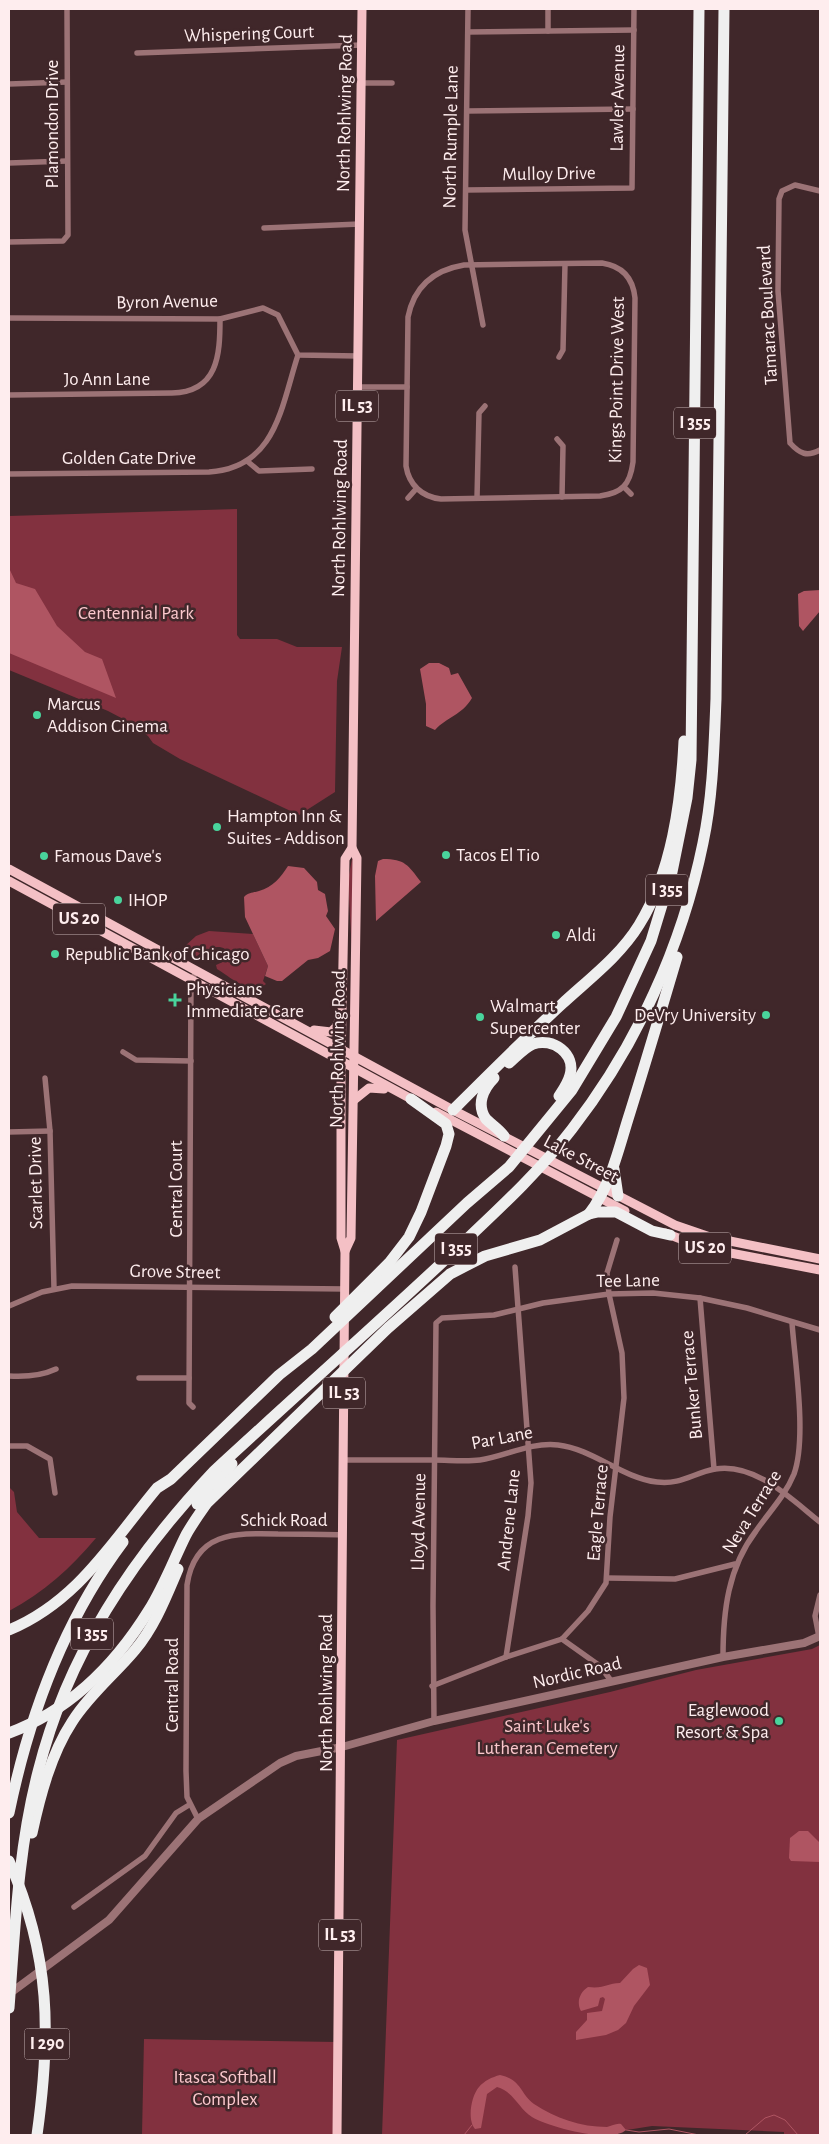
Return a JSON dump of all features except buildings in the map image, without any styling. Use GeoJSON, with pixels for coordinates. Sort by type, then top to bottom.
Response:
{"type":"FeatureCollection","features":[{"type":"Feature","properties":{"kind":"highway"},"geometry":{"type":"LineString","coordinates":[[693,9],[698,125]]}},
{"type":"Feature","properties":{"kind":"highway","name":"I 355"},"geometry":{"type":"LineString","coordinates":[[9,1812],[22,1756],[39,1701],[67,1634],[101,1575],[170,1479],[279,1375],[314,1347],[331,1321],[486,1186],[507,1165],[572,1090],[634,982],[651,941],[672,872],[687,798],[691,760],[699,9]]}},
{"type":"Feature","properties":{"kind":"highway","name":"I 355"},"geometry":{"type":"LineString","coordinates":[[9,2008],[22,1858],[38,1771],[65,1692],[87,1643],[126,1576],[178,1510],[214,1471],[381,1319],[529,1178],[560,1143],[613,1069],[664,973],[691,893],[703,846],[710,798],[716,699],[724,9]]}},
{"type":"Feature","properties":{"kind":"highway"},"geometry":{"type":"LineString","coordinates":[[453,1110],[514,1049],[620,950],[647,912],[662,874],[679,797],[693,617]]}},
{"type":"Feature","properties":{"kind":"highway"},"geometry":{"type":"LineString","coordinates":[[589,1214],[614,1166],[654,1042],[698,889],[703,846]]}},
{"type":"Feature","properties":{"kind":"highway"},"geometry":{"type":"LineString","coordinates":[[504,1136],[483,1114],[483,1093],[489,1082],[532,1044],[548,1043],[557,1046],[565,1053],[570,1065],[570,1076],[537,1130]]}},
{"type":"Feature","properties":{"kind":"highway"},"geometry":{"type":"LineString","coordinates":[[381,1277],[409,1237],[421,1212],[448,1139],[449,1129],[446,1124],[411,1099]]}},
{"type":"Feature","properties":{"kind":"highway"},"geometry":{"type":"LineString","coordinates":[[614,1166],[614,1179],[618,1196]]}},
{"type":"Feature","properties":{"kind":"highway"},"geometry":{"type":"LineString","coordinates":[[9,1733],[26,1726],[65,1704],[94,1681],[123,1649],[149,1610],[187,1533],[207,1503],[388,1328],[439,1283],[467,1264],[485,1256],[540,1240],[589,1214],[603,1211],[616,1212],[652,1231],[670,1235]]}},
{"type":"Feature","properties":{"kind":"highway"},"geometry":{"type":"LineString","coordinates":[[138,1625],[178,1537],[199,1502],[218,1479],[259,1438],[272,1418]]}},
{"type":"Feature","properties":{"kind":"highway"},"geometry":{"type":"LineString","coordinates":[[17,1906],[34,1826],[53,1761],[64,1736],[84,1706],[146,1636],[162,1606],[198,1527],[260,1450]]}},
{"type":"Feature","properties":{"kind":"highway"},"geometry":{"type":"LineString","coordinates":[[9,1630],[46,1609],[73,1589],[92,1571],[157,1488],[170,1479]]}},
{"type":"Feature","properties":{"kind":"highway","name":"I 290"},"geometry":{"type":"LineString","coordinates":[[9,1862],[22,1896],[38,1952],[45,1997],[47,2040],[37,2135]]}},
{"type":"Feature","properties":{"kind":"main road","name":"North Rohlwing Road"},"geometry":{"type":"LineString","coordinates":[[337,2135],[345,1251],[341,1238],[341,1063],[346,859],[352,848],[362,9]]}},
{"type":"Feature","properties":{"kind":"main road","name":"North Rohlwing Road"},"geometry":{"type":"LineString","coordinates":[[345,1251],[351,1238],[354,1100],[358,858],[352,848]]}},
{"type":"Feature","properties":{"kind":"main road","name":"US 20"},"geometry":{"type":"LineString","coordinates":[[9,869],[342,1048]]}},
{"type":"Feature","properties":{"kind":"main road","name":"US 20"},"geometry":{"type":"LineString","coordinates":[[9,881],[341,1063]]}},
{"type":"Feature","properties":{"kind":"main road"},"geometry":{"type":"LineString","coordinates":[[306,1029],[331,1032],[336,1027],[342,1012]]}},
{"type":"Feature","properties":{"kind":"main road","name":"Lake Street"},"geometry":{"type":"LineString","coordinates":[[342,1048],[504,1136],[670,1235],[704,1248],[820,1270]]}},
{"type":"Feature","properties":{"kind":"main road","name":"Lake Street"},"geometry":{"type":"LineString","coordinates":[[341,1063],[601,1194],[618,1196],[695,1233],[820,1259]]}},
{"type":"Feature","properties":{"kind":"main road"},"geometry":{"type":"LineString","coordinates":[[354,1100],[369,1088],[377,1087],[394,1091]]}},
{"type":"Feature","properties":{"kind":"main road"},"geometry":{"type":"LineString","coordinates":[[453,1110],[459,1121],[469,1129]]}},
{"type":"Feature","properties":{"kind":"street","name":"Plamondon Drive"},"geometry":{"type":"LineString","coordinates":[[9,242],[65,239],[68,235],[67,9]]}},
{"type":"Feature","properties":{"kind":"street","name":"North Rumple Lane"},"geometry":{"type":"LineString","coordinates":[[468,9],[466,230],[483,324]]}},
{"type":"Feature","properties":{"kind":"street"},"geometry":{"type":"LineString","coordinates":[[548,9],[548,31]]}},
{"type":"Feature","properties":{"kind":"street","name":"Lawler Avenue"},"geometry":{"type":"LineString","coordinates":[[632,188],[634,9]]}},
{"type":"Feature","properties":{"kind":"street"},"geometry":{"type":"LineString","coordinates":[[468,32],[634,30]]}},
{"type":"Feature","properties":{"kind":"street","name":"Whispering Court"},"geometry":{"type":"LineString","coordinates":[[137,53],[362,44]]}},
{"type":"Feature","properties":{"kind":"street"},"geometry":{"type":"LineString","coordinates":[[9,84],[67,82]]}},
{"type":"Feature","properties":{"kind":"street"},"geometry":{"type":"LineString","coordinates":[[361,83],[392,83]]}},
{"type":"Feature","properties":{"kind":"street"},"geometry":{"type":"LineString","coordinates":[[467,111],[633,109]]}},
{"type":"Feature","properties":{"kind":"street"},"geometry":{"type":"LineString","coordinates":[[9,163],[67,161]]}},
{"type":"Feature","properties":{"kind":"street","name":"Tamarac Boulevard"},"geometry":{"type":"LineString","coordinates":[[820,191],[795,185],[782,191],[779,199],[778,291],[790,443],[798,452],[809,454],[820,450]]}},
{"type":"Feature","properties":{"kind":"street","name":"Mulloy Drive"},"geometry":{"type":"LineString","coordinates":[[466,190],[632,188]]}},
{"type":"Feature","properties":{"kind":"street"},"geometry":{"type":"LineString","coordinates":[[264,228],[360,224]]}},
{"type":"Feature","properties":{"kind":"street"},"geometry":{"type":"LineString","coordinates":[[559,357],[563,350],[565,264],[471,265],[444,270],[431,277],[413,299],[408,317],[406,466],[414,486],[436,498],[611,495],[626,485],[631,494]]}},
{"type":"Feature","properties":{"kind":"street","name":"Kings Point Drive West"},"geometry":{"type":"LineString","coordinates":[[565,264],[611,265],[628,271],[635,298],[633,462],[626,485]]}},
{"type":"Feature","properties":{"kind":"street","name":"Byron Avenue"},"geometry":{"type":"LineString","coordinates":[[9,318],[220,319],[263,308],[271,310],[278,315],[298,355]]}},
{"type":"Feature","properties":{"kind":"street","name":"Jo Ann Lane"},"geometry":{"type":"LineString","coordinates":[[9,395],[180,393],[189,391],[203,383],[218,359],[220,319]]}},
{"type":"Feature","properties":{"kind":"street"},"geometry":{"type":"LineString","coordinates":[[312,469],[259,471],[247,461],[270,440],[298,355],[358,356]]}},
{"type":"Feature","properties":{"kind":"street"},"geometry":{"type":"LineString","coordinates":[[358,387],[407,387]]}},
{"type":"Feature","properties":{"kind":"street"},"geometry":{"type":"LineString","coordinates":[[477,498],[479,413],[484,406]]}},
{"type":"Feature","properties":{"kind":"street"},"geometry":{"type":"LineString","coordinates":[[558,439],[563,446],[562,497]]}},
{"type":"Feature","properties":{"kind":"street","name":"Golden Gate Drive"},"geometry":{"type":"LineString","coordinates":[[9,474],[209,472],[230,469],[247,461]]}},
{"type":"Feature","properties":{"kind":"street"},"geometry":{"type":"LineString","coordinates":[[408,498],[414,486]]}},
{"type":"Feature","properties":{"kind":"street","name":"Central Court"},"geometry":{"type":"LineString","coordinates":[[193,1407],[189,1403],[191,980],[196,971]]}},
{"type":"Feature","properties":{"kind":"street"},"geometry":{"type":"LineString","coordinates":[[123,1052],[136,1060],[191,1061]]}},
{"type":"Feature","properties":{"kind":"street","name":"Scarlet Drive"},"geometry":{"type":"LineString","coordinates":[[45,1078],[50,1131],[54,1288]]}},
{"type":"Feature","properties":{"kind":"street"},"geometry":{"type":"LineString","coordinates":[[9,1132],[50,1131]]}},
{"type":"Feature","properties":{"kind":"street","name":"Eagle Terrace"},"geometry":{"type":"LineString","coordinates":[[562,1639],[595,1601],[607,1578],[610,1517],[623,1416],[624,1376],[619,1336],[609,1294],[607,1273],[617,1240]]}},
{"type":"Feature","properties":{"kind":"street","name":"Andrene Lane"},"geometry":{"type":"LineString","coordinates":[[506,1657],[528,1516],[531,1483],[515,1267]]}},
{"type":"Feature","properties":{"kind":"street","name":"Grove Street"},"geometry":{"type":"LineString","coordinates":[[9,1306],[54,1288],[88,1285],[344,1289]]}},
{"type":"Feature","properties":{"kind":"street","name":"Tee Lane"},"geometry":{"type":"LineString","coordinates":[[436,1323],[442,1318],[479,1317],[609,1294],[653,1294],[700,1298],[747,1308],[820,1330]]}},
{"type":"Feature","properties":{"kind":"street","name":"Bunker Terrace"},"geometry":{"type":"LineString","coordinates":[[700,1298],[714,1470]]}},
{"type":"Feature","properties":{"kind":"street","name":"Lloyd Avenue"},"geometry":{"type":"LineString","coordinates":[[434,1721],[432,1686],[436,1323]]}},
{"type":"Feature","properties":{"kind":"street","name":"Neva Terrace"},"geometry":{"type":"LineString","coordinates":[[723,1657],[725,1611],[735,1564],[756,1530],[784,1494],[797,1464],[800,1440],[792,1323]]}},
{"type":"Feature","properties":{"kind":"street"},"geometry":{"type":"LineString","coordinates":[[9,1376],[48,1373],[56,1369]]}},
{"type":"Feature","properties":{"kind":"street"},"geometry":{"type":"LineString","coordinates":[[139,1378],[189,1378]]}},
{"type":"Feature","properties":{"kind":"street"},"geometry":{"type":"LineString","coordinates":[[9,1446],[27,1446],[50,1459],[55,1494]]}},
{"type":"Feature","properties":{"kind":"street","name":"Par Lane"},"geometry":{"type":"LineString","coordinates":[[344,1460],[481,1460],[529,1446],[566,1447],[646,1480],[667,1483],[689,1479],[714,1470],[744,1471],[784,1494],[820,1522]]}},
{"type":"Feature","properties":{"kind":"street","name":"Schick Road"},"geometry":{"type":"LineString","coordinates":[[201,1552],[215,1540],[234,1534],[343,1535]]}},
{"type":"Feature","properties":{"kind":"street","name":"Central Road"},"geometry":{"type":"LineString","coordinates":[[198,1819],[189,1805],[186,1771],[187,1585],[191,1566],[201,1552]]}},
{"type":"Feature","properties":{"kind":"street"},"geometry":{"type":"LineString","coordinates":[[607,1578],[676,1579],[735,1564]]}},
{"type":"Feature","properties":{"kind":"street"},"geometry":{"type":"LineString","coordinates":[[819,1637],[814,1616],[820,1595]]}},
{"type":"Feature","properties":{"kind":"street","name":"Nordic Road"},"geometry":{"type":"LineString","coordinates":[[9,1994],[88,1938],[116,1913],[198,1819],[280,1763],[296,1756],[342,1747],[434,1721],[723,1657],[804,1644],[819,1637]]}},
{"type":"Feature","properties":{"kind":"street"},"geometry":{"type":"LineString","coordinates":[[432,1686],[506,1657],[562,1639],[600,1666],[612,1682]]}},
{"type":"Feature","properties":{"kind":"street"},"geometry":{"type":"LineString","coordinates":[[74,1907],[145,1856],[176,1813],[189,1805]]}},
{"type":"Feature","properties":{"kind":"green space","name":"Centennial Park"},"geometry":{"type":"Polygon","coordinates":[[[237,509],[237,635],[240,639],[277,639],[297,647],[342,647],[337,681],[335,792],[299,815],[180,759],[153,743],[148,736],[129,722],[108,711],[9,670],[9,516],[237,509]]]}},
{"type":"Feature","properties":{"kind":"green space"},"geometry":{"type":"Polygon","coordinates":[[[353,854],[352,952],[348,880],[353,854]]]}},
{"type":"Feature","properties":{"kind":"green space"},"geometry":{"type":"Polygon","coordinates":[[[209,931],[253,934],[268,966],[263,981],[266,984],[254,988],[247,987],[217,969],[216,965],[225,961],[230,956],[224,948],[215,947],[197,956],[187,952],[184,947],[196,936],[209,931]]]}},
{"type":"Feature","properties":{"kind":"green space"},"geometry":{"type":"Polygon","coordinates":[[[9,1487],[14,1492],[17,1512],[39,1538],[96,1538],[56,1579],[34,1596],[9,1611],[9,1487]]]}},
{"type":"Feature","properties":{"kind":"green space","name":"Saint Luke's Lutheran Cemetery"},"geometry":{"type":"Polygon","coordinates":[[[820,1645],[820,2135],[784,2135],[784,2132],[652,2126],[595,2135],[382,2135],[397,1740],[610,1692],[696,1670],[812,1649],[820,1645]]]}},
{"type":"Feature","properties":{"kind":"green space","name":"Itasca Softball Complex"},"geometry":{"type":"Polygon","coordinates":[[[144,2039],[337,2042],[336,2135],[142,2135],[144,2039]]]}},
{"type":"Feature","properties":{"kind":"shaded area"},"geometry":{"type":"Polygon","coordinates":[[[9,568],[16,583],[35,589],[57,626],[85,652],[102,659],[116,698],[9,653],[9,568]]]}},
{"type":"Feature","properties":{"kind":"shaded area"},"geometry":{"type":"Polygon","coordinates":[[[820,590],[820,611],[803,631],[799,626],[798,594],[804,591],[820,590]]]}},
{"type":"Feature","properties":{"kind":"shaded area"},"geometry":{"type":"Polygon","coordinates":[[[429,663],[439,663],[449,668],[451,675],[458,673],[472,698],[463,709],[435,730],[426,726],[426,704],[420,669],[429,663]]]}},
{"type":"Feature","properties":{"kind":"shaded area"},"geometry":{"type":"Polygon","coordinates":[[[383,859],[396,860],[405,864],[421,882],[376,921],[375,876],[378,861],[383,859]]]}},
{"type":"Feature","properties":{"kind":"shaded area"},"geometry":{"type":"Polygon","coordinates":[[[288,866],[304,868],[317,882],[318,890],[325,894],[328,911],[326,916],[335,929],[330,951],[318,958],[308,960],[282,981],[277,981],[265,976],[268,966],[245,917],[244,897],[249,893],[264,889],[272,884],[288,866]]]}},
{"type":"Feature","properties":{"kind":"shaded area"},"geometry":{"type":"Polygon","coordinates":[[[799,1831],[808,1831],[820,1843],[820,1862],[791,1861],[789,1858],[790,1838],[799,1831]]]}},
{"type":"Feature","properties":{"kind":"shaded area"},"geometry":{"type":"Polygon","coordinates":[[[639,1965],[647,1968],[650,1985],[634,2006],[626,2023],[618,2030],[606,2035],[576,2040],[576,2032],[587,2020],[587,2013],[602,2011],[605,1999],[603,1997],[600,1998],[598,2006],[581,2011],[579,2001],[583,1992],[588,1987],[620,1983],[639,1965]]]}},
{"type":"Feature","properties":{"kind":"shaded area"},"geometry":{"type":"Polygon","coordinates":[[[500,2075],[513,2080],[529,2100],[551,2114],[597,2127],[621,2124],[626,2130],[618,2134],[594,2135],[540,2121],[527,2114],[512,2096],[497,2087],[487,2094],[481,2128],[475,2129],[471,2120],[471,2114],[472,2102],[476,2091],[486,2081],[500,2075]]]}},
{"type":"Feature","properties":{"kind":"waterway"},"geometry":{"type":"LineString","coordinates":[[745,2135],[765,2118],[774,2115],[785,2120],[798,2135]]}},
{"type":"Feature","properties":{"kind":"waterway"},"geometry":{"type":"LineString","coordinates":[[464,2135],[472,2125]]}},
{"type":"Feature","properties":{"kind":"waterway"},"geometry":{"type":"LineString","coordinates":[[626,2130],[639,2132],[669,2129],[699,2135]]}},
{"type":"Feature","properties":{"kind":"place","name":"Marcus Addison Cinema"},"geometry":{"type":"Point","coordinates":[37,715]}},
{"type":"Feature","properties":{"kind":"place","name":"Hampton Inn & Suites - Addison"},"geometry":{"type":"Point","coordinates":[217,827]}},
{"type":"Feature","properties":{"kind":"place","name":"Tacos El Tio"},"geometry":{"type":"Point","coordinates":[446,855]}},
{"type":"Feature","properties":{"kind":"place","name":"Famous Dave's"},"geometry":{"type":"Point","coordinates":[44,856]}},
{"type":"Feature","properties":{"kind":"place","name":"IHOP"},"geometry":{"type":"Point","coordinates":[118,900]}},
{"type":"Feature","properties":{"kind":"place","name":"Aldi"},"geometry":{"type":"Point","coordinates":[556,935]}},
{"type":"Feature","properties":{"kind":"place","name":"Republic Bank of Chicago"},"geometry":{"type":"Point","coordinates":[55,954]}},
{"type":"Feature","properties":{"kind":"place","name":"Physicians Immediate Care"},"geometry":{"type":"Point","coordinates":[175,1000]}},
{"type":"Feature","properties":{"kind":"place","name":"DeVry University"},"geometry":{"type":"Point","coordinates":[766,1015]}},
{"type":"Feature","properties":{"kind":"place","name":"Walmart Supercenter"},"geometry":{"type":"Point","coordinates":[480,1017]}},
{"type":"Feature","properties":{"kind":"place","name":"Eaglewood Resort & Spa"},"geometry":{"type":"Point","coordinates":[779,1721]}}]}
